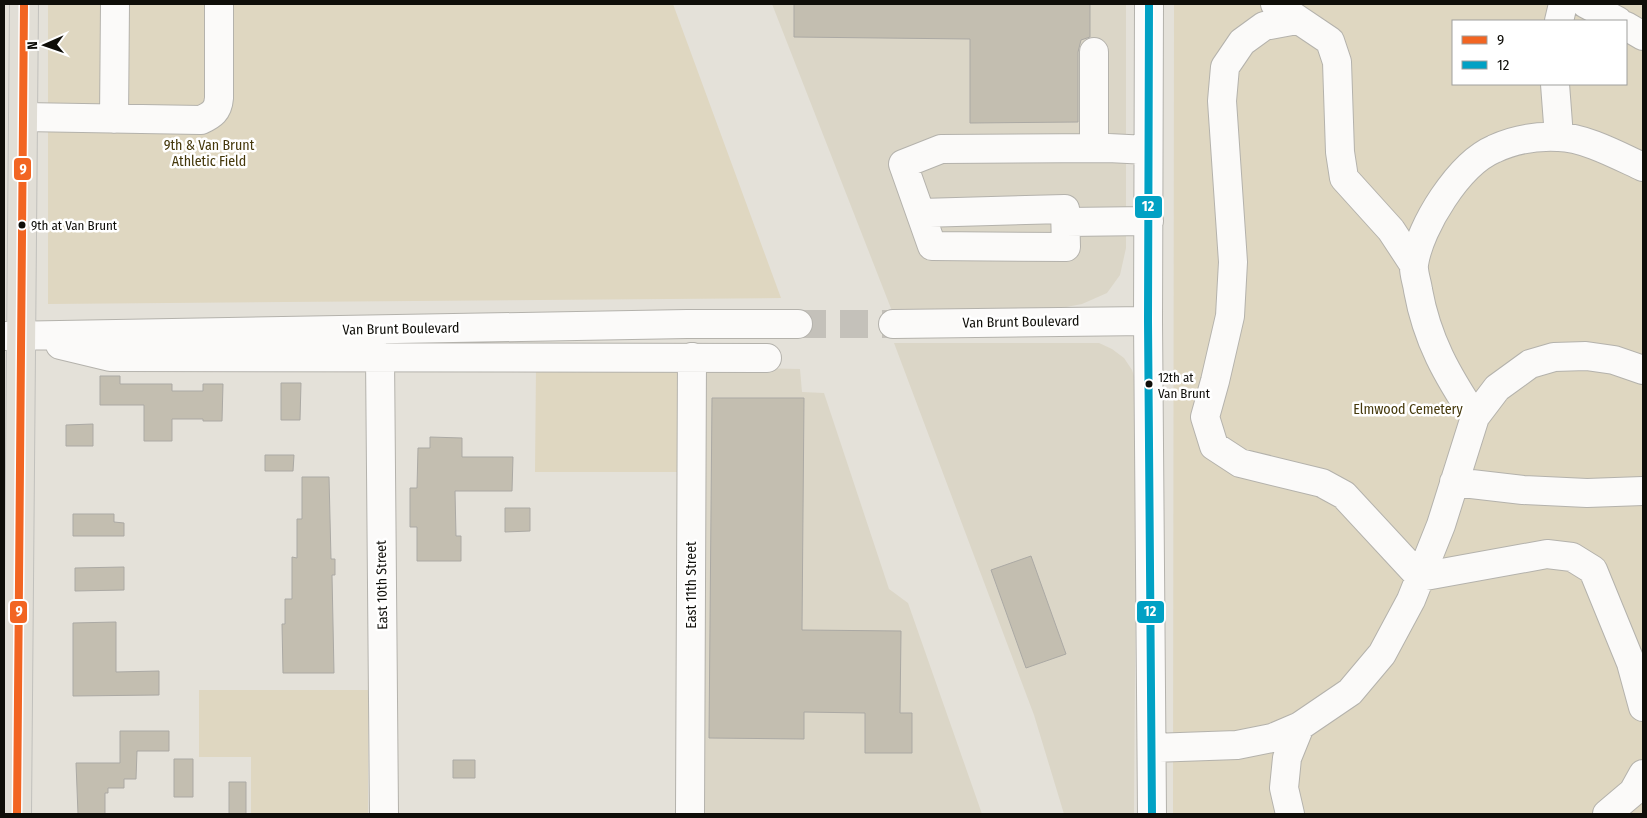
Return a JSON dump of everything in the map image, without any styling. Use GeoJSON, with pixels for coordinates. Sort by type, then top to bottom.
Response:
{"type":"FeatureCollection","features":[{"type":"Feature","properties":{"kind":"main road"},"geometry":{"type":"LineString","coordinates":[[17,814],[11,738],[13,336],[23,117],[24,4]]}},
{"type":"Feature","properties":{"kind":"street"},"geometry":{"type":"LineString","coordinates":[[114,119],[115,4]]}},
{"type":"Feature","properties":{"kind":"street"},"geometry":{"type":"LineString","coordinates":[[23,117],[201,120],[212,115],[218,107],[219,98],[219,4]]}},
{"type":"Feature","properties":{"kind":"street"},"geometry":{"type":"LineString","coordinates":[[1149,4],[1148,321],[1152,814]]}},
{"type":"Feature","properties":{"kind":"street"},"geometry":{"type":"LineString","coordinates":[[1275,4],[1296,20],[1330,41],[1337,62],[1340,152],[1344,178],[1391,230],[1414,265],[1421,304],[1433,347],[1454,386],[1475,417]]}},
{"type":"Feature","properties":{"kind":"street"},"geometry":{"type":"LineString","coordinates":[[1559,20],[1563,4]]}},
{"type":"Feature","properties":{"kind":"street"},"geometry":{"type":"LineString","coordinates":[[1586,4],[1616,20]]}},
{"type":"Feature","properties":{"kind":"street"},"geometry":{"type":"LineString","coordinates":[[1296,20],[1264,26],[1242,42],[1225,67],[1222,101],[1233,262],[1230,316],[1205,417],[1214,446],[1240,463],[1322,483],[1344,495],[1420,577]]}},
{"type":"Feature","properties":{"kind":"street"},"geometry":{"type":"LineString","coordinates":[[1627,27],[1643,36]]}},
{"type":"Feature","properties":{"kind":"street"},"geometry":{"type":"LineString","coordinates":[[1094,52],[1094,148]]}},
{"type":"Feature","properties":{"kind":"street"},"geometry":{"type":"LineString","coordinates":[[1555,85],[1559,137]]}},
{"type":"Feature","properties":{"kind":"street"},"geometry":{"type":"LineString","coordinates":[[1414,265],[1422,238],[1438,204],[1466,168],[1494,149],[1528,139],[1559,137],[1591,144],[1643,166]]}},
{"type":"Feature","properties":{"kind":"street"},"geometry":{"type":"LineString","coordinates":[[921,213],[1065,209],[1066,248],[932,246],[903,164],[941,149],[1094,148],[1148,150]]}},
{"type":"Feature","properties":{"kind":"street"},"geometry":{"type":"LineString","coordinates":[[1066,222],[1149,221]]}},
{"type":"Feature","properties":{"kind":"street","name":"Van Brunt Boulevard"},"geometry":{"type":"LineString","coordinates":[[894,324],[1148,321]]}},
{"type":"Feature","properties":{"kind":"street","name":"Van Brunt Boulevard"},"geometry":{"type":"LineString","coordinates":[[13,336],[678,324],[798,324]]}},
{"type":"Feature","properties":{"kind":"street"},"geometry":{"type":"LineString","coordinates":[[13,336],[110,357],[767,358]]}},
{"type":"Feature","properties":{"kind":"street"},"geometry":{"type":"LineString","coordinates":[[1614,360],[1643,352]]}},
{"type":"Feature","properties":{"kind":"street","name":"East 10th Street"},"geometry":{"type":"LineString","coordinates":[[380,356],[384,814]]}},
{"type":"Feature","properties":{"kind":"street"},"geometry":{"type":"LineString","coordinates":[[1152,748],[1237,745],[1272,738],[1300,726],[1350,692],[1382,654],[1410,600],[1441,525],[1475,417],[1497,388],[1530,364],[1554,357],[1586,356],[1614,360],[1643,370]]}},
{"type":"Feature","properties":{"kind":"street","name":"East 11th Street"},"geometry":{"type":"LineString","coordinates":[[690,814],[692,357]]}},
{"type":"Feature","properties":{"kind":"street"},"geometry":{"type":"LineString","coordinates":[[1454,482],[1523,490],[1587,493],[1643,491]]}},
{"type":"Feature","properties":{"kind":"street"},"geometry":{"type":"LineString","coordinates":[[1611,492],[1643,512]]}},
{"type":"Feature","properties":{"kind":"street"},"geometry":{"type":"LineString","coordinates":[[1420,577],[1547,554],[1572,557],[1593,570],[1631,663],[1643,707]]}},
{"type":"Feature","properties":{"kind":"street"},"geometry":{"type":"LineString","coordinates":[[1290,814],[1284,788],[1287,758],[1300,726]]}},
{"type":"Feature","properties":{"kind":"street"},"geometry":{"type":"LineString","coordinates":[[1607,814],[1633,792],[1643,774]]}},
{"type":"Feature","properties":{"kind":"shaded area"},"geometry":{"type":"Polygon","coordinates":[[[772,4],[1126,4],[1126,248],[1120,275],[1107,293],[1082,304],[1056,309],[892,311],[772,4]]]}},
{"type":"Feature","properties":{"kind":"shaded area"},"geometry":{"type":"Polygon","coordinates":[[[894,343],[1099,343],[1112,349],[1124,358],[1132,370],[1137,385],[1134,814],[1064,814],[1034,715],[894,343]]]}},
{"type":"Feature","properties":{"kind":"shaded area"},"geometry":{"type":"Polygon","coordinates":[[[704,368],[800,369],[802,392],[824,393],[889,589],[908,603],[982,814],[697,814],[704,368]]]}},
{"type":"Feature","properties":{"kind":"green space","name":"9th & Van Brunt Athletic Field"},"geometry":{"type":"Polygon","coordinates":[[[48,4],[673,4],[781,298],[48,304],[48,4]]]}},
{"type":"Feature","properties":{"kind":"green space","name":"Elmwood Cemetery"},"geometry":{"type":"Polygon","coordinates":[[[1174,4],[1643,4],[1643,814],[1173,814],[1174,4]]]}},
{"type":"Feature","properties":{"kind":"green space"},"geometry":{"type":"Polygon","coordinates":[[[536,367],[676,370],[680,376],[680,472],[535,472],[536,367]]]}},
{"type":"Feature","properties":{"kind":"green space"},"geometry":{"type":"Polygon","coordinates":[[[199,690],[368,690],[368,814],[251,814],[251,757],[199,757],[199,690]]]}},
{"type":"Feature","properties":{"kind":"building"},"geometry":{"type":"Polygon","coordinates":[[[794,4],[1090,4],[1090,37],[1081,40],[1078,52],[1078,122],[970,123],[970,39],[794,37],[794,4]]]}},
{"type":"Feature","properties":{"kind":"building"},"geometry":{"type":"Polygon","coordinates":[[[100,376],[120,376],[120,384],[172,384],[172,391],[203,391],[203,384],[223,384],[222,421],[172,419],[172,441],[144,441],[144,405],[100,405],[100,376]]]}},
{"type":"Feature","properties":{"kind":"building"},"geometry":{"type":"Polygon","coordinates":[[[281,383],[301,383],[300,420],[281,420],[281,383]]]}},
{"type":"Feature","properties":{"kind":"building"},"geometry":{"type":"Polygon","coordinates":[[[712,398],[804,398],[802,630],[901,631],[900,713],[912,713],[912,753],[865,753],[865,713],[804,712],[804,739],[709,738],[712,398]]]}},
{"type":"Feature","properties":{"kind":"building"},"geometry":{"type":"Polygon","coordinates":[[[93,424],[93,446],[66,446],[66,425],[93,424]]]}},
{"type":"Feature","properties":{"kind":"building"},"geometry":{"type":"Polygon","coordinates":[[[430,437],[462,438],[462,457],[513,457],[512,491],[455,491],[456,536],[461,536],[461,561],[417,561],[417,527],[410,527],[410,488],[417,488],[418,448],[430,448],[430,437]]]}},
{"type":"Feature","properties":{"kind":"building"},"geometry":{"type":"Polygon","coordinates":[[[265,455],[294,455],[293,471],[265,471],[265,455]]]}},
{"type":"Feature","properties":{"kind":"building"},"geometry":{"type":"Polygon","coordinates":[[[302,477],[329,477],[331,559],[335,559],[335,575],[332,575],[334,673],[283,673],[282,624],[285,624],[285,599],[292,599],[292,557],[297,558],[297,519],[302,519],[302,477]]]}},
{"type":"Feature","properties":{"kind":"building"},"geometry":{"type":"Polygon","coordinates":[[[505,508],[530,508],[530,531],[505,532],[505,508]]]}},
{"type":"Feature","properties":{"kind":"building"},"geometry":{"type":"Polygon","coordinates":[[[73,514],[114,514],[114,522],[124,523],[124,536],[73,536],[73,514]]]}},
{"type":"Feature","properties":{"kind":"building"},"geometry":{"type":"Polygon","coordinates":[[[1031,556],[1066,654],[1026,668],[991,570],[1031,556]]]}},
{"type":"Feature","properties":{"kind":"building"},"geometry":{"type":"Polygon","coordinates":[[[124,567],[124,590],[75,591],[75,568],[124,567]]]}},
{"type":"Feature","properties":{"kind":"building"},"geometry":{"type":"Polygon","coordinates":[[[116,622],[116,672],[159,671],[159,695],[73,696],[73,623],[116,622]]]}},
{"type":"Feature","properties":{"kind":"building"},"geometry":{"type":"Polygon","coordinates":[[[120,731],[169,731],[169,751],[137,751],[136,779],[124,779],[124,788],[108,788],[108,793],[105,793],[105,814],[78,814],[76,763],[120,763],[120,731]]]}},
{"type":"Feature","properties":{"kind":"building"},"geometry":{"type":"Polygon","coordinates":[[[174,759],[193,759],[193,797],[174,797],[174,759]]]}},
{"type":"Feature","properties":{"kind":"building"},"geometry":{"type":"Polygon","coordinates":[[[453,760],[475,760],[475,778],[453,778],[453,760]]]}},
{"type":"Feature","properties":{"kind":"building"},"geometry":{"type":"Polygon","coordinates":[[[229,782],[246,782],[246,814],[229,814],[229,782]]]}},
{"type":"Feature","properties":{"kind":"tunnel"},"geometry":{"type":"LineString","coordinates":[[798,324],[893,324]]}},
{"type":"Feature","properties":{"kind":"transit line","name":"9"},"geometry":{"type":"LineString","coordinates":[[17,814],[24,4]]}},
{"type":"Feature","properties":{"kind":"transit line","name":"12"},"geometry":{"type":"LineString","coordinates":[[1149,4],[1148,321],[1152,814]]}},
{"type":"Feature","properties":{"kind":"place","name":"9th at Van Brunt"},"geometry":{"type":"Point","coordinates":[22,225]}},
{"type":"Feature","properties":{"kind":"place","name":"12th at Van Brunt"},"geometry":{"type":"Point","coordinates":[1149,384]}}]}
